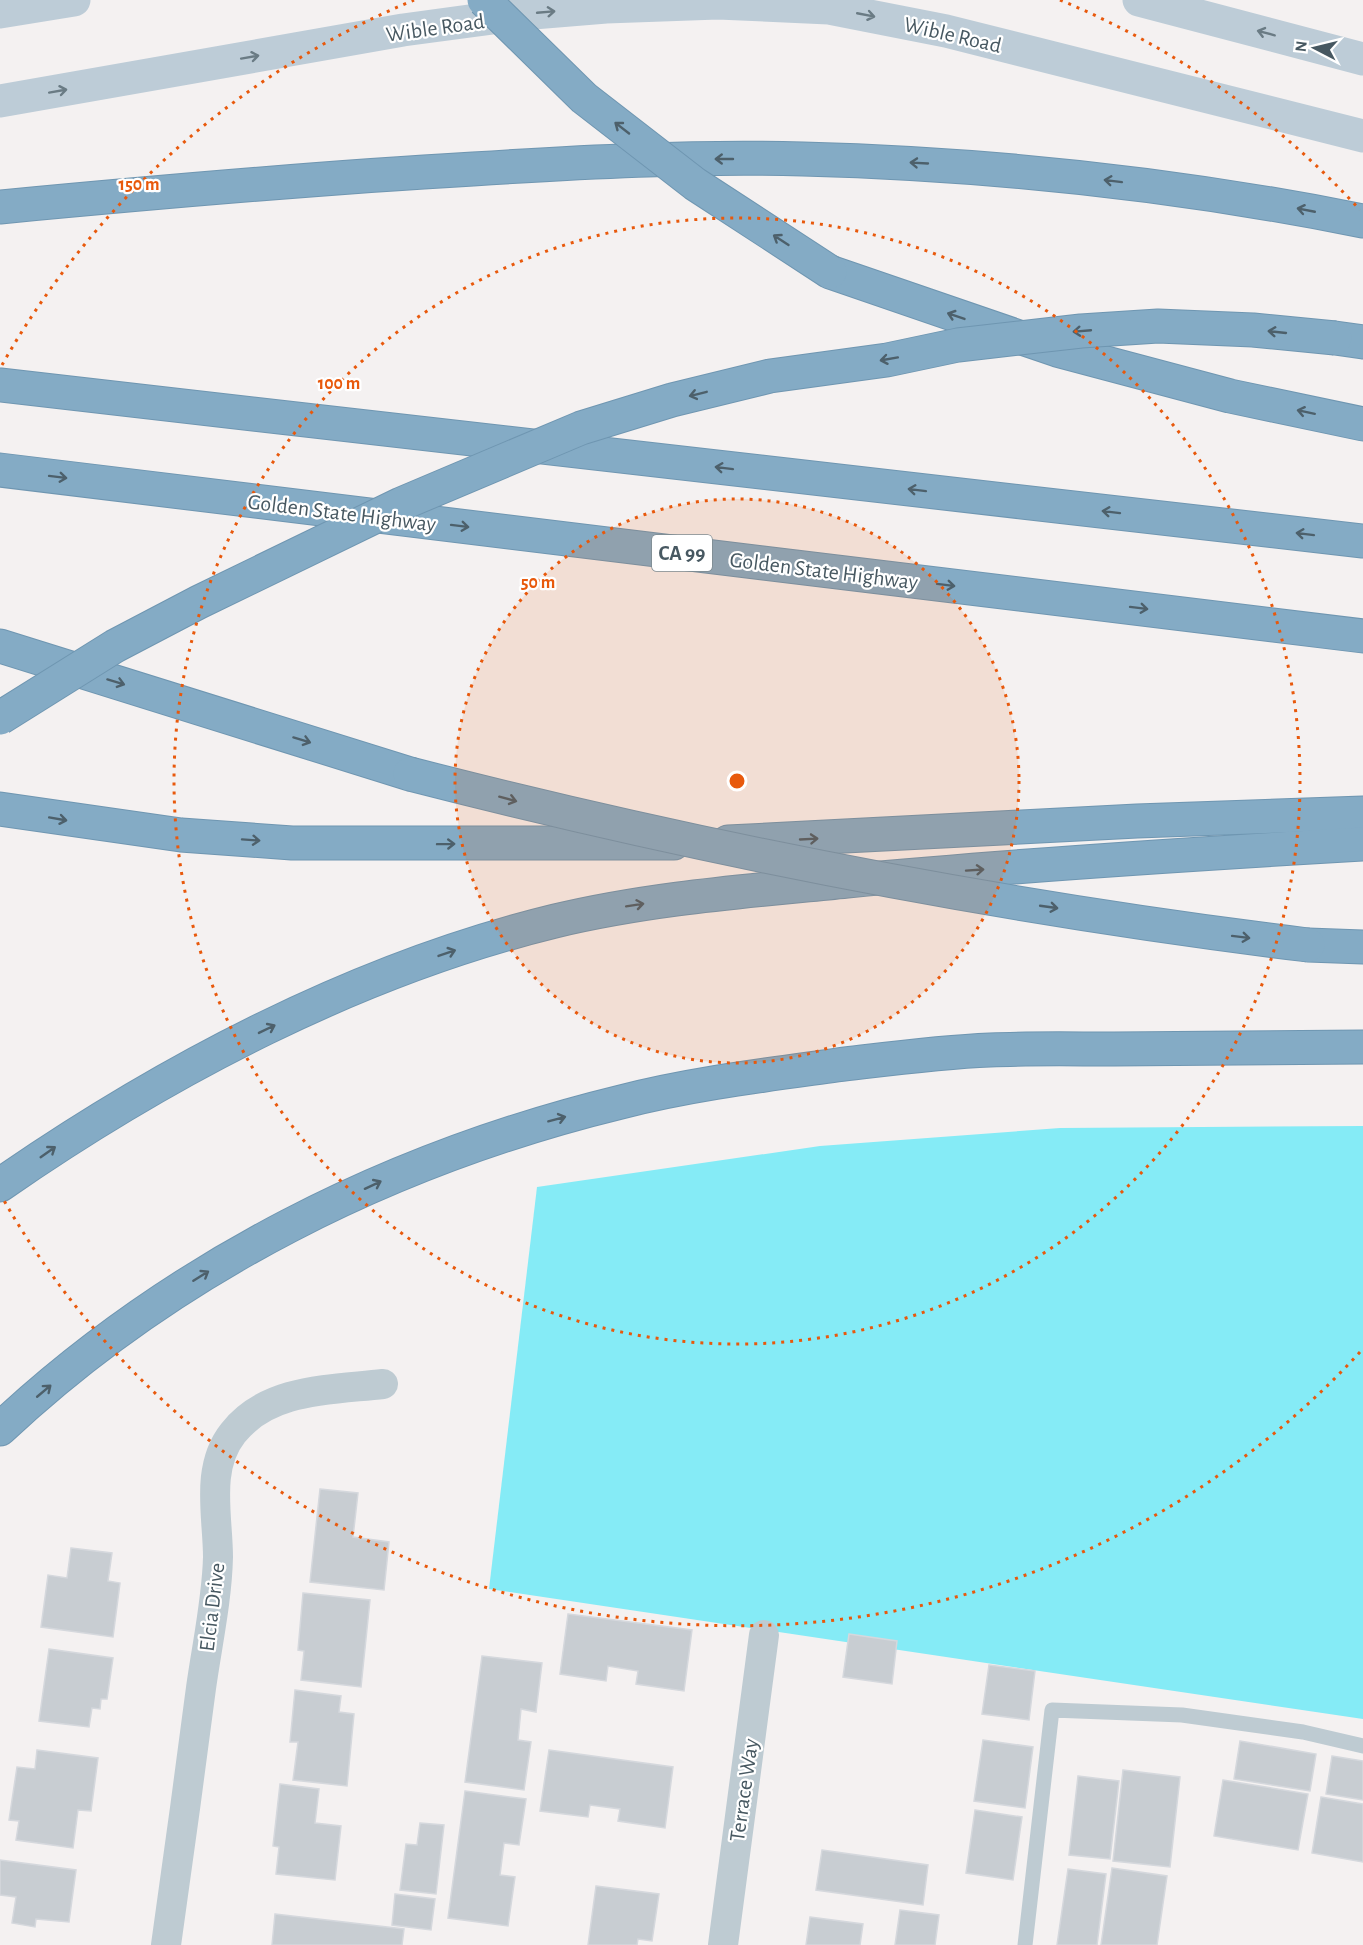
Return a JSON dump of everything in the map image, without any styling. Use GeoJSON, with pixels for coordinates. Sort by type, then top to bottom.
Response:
{"type":"FeatureCollection","features":[{"type":"Feature","properties":{"kind":"highway"},"geometry":{"type":"LineString","coordinates":[[484,0],[584,99],[695,184],[830,272],[1057,350],[1230,396],[1363,424]]}},
{"type":"Feature","properties":{"kind":"highway"},"geometry":{"type":"LineString","coordinates":[[0,207],[329,177],[675,159],[801,159],[926,164],[1051,173],[1176,189],[1363,221]]}},
{"type":"Feature","properties":{"kind":"highway"},"geometry":{"type":"LineString","coordinates":[[0,718],[115,646],[209,597],[401,504],[581,428],[672,400],[770,376],[887,360],[958,345],[1081,331],[1170,327],[1253,330],[1349,340]]}},
{"type":"Feature","properties":{"kind":"highway"},"geometry":{"type":"LineString","coordinates":[[0,385],[1363,541]]}},
{"type":"Feature","properties":{"kind":"highway","name":"Golden State Highway"},"geometry":{"type":"LineString","coordinates":[[0,470],[1363,636]]}},
{"type":"Feature","properties":{"kind":"highway"},"geometry":{"type":"LineString","coordinates":[[0,646],[410,774],[577,817],[913,886],[1142,924],[1308,945],[1363,948]]}},
{"type":"Feature","properties":{"kind":"highway"},"geometry":{"type":"LineString","coordinates":[[0,809],[181,835],[292,843],[402,845],[763,841],[1137,821],[1363,813]]}},
{"type":"Feature","properties":{"kind":"highway"},"geometry":{"type":"LineString","coordinates":[[0,1185],[56,1146],[120,1108],[215,1055],[312,1007],[413,964],[556,921],[629,906],[703,895],[913,875],[1363,844]]}},
{"type":"Feature","properties":{"kind":"highway"},"geometry":{"type":"LineString","coordinates":[[0,1430],[73,1366],[134,1320],[259,1242],[386,1179],[453,1152],[537,1124],[623,1101],[711,1084],[897,1058],[991,1050],[1363,1047]]}},
{"type":"Feature","properties":{"kind":"street"},"geometry":{"type":"LineString","coordinates":[[0,12],[74,0]]}},
{"type":"Feature","properties":{"kind":"street"},"geometry":{"type":"LineString","coordinates":[[1139,0],[1363,59]]}},
{"type":"Feature","properties":{"kind":"street","name":"Wible Road"},"geometry":{"type":"LineString","coordinates":[[0,101],[415,29],[521,14],[606,7],[718,3],[829,8],[946,30],[1363,136]]}},
{"type":"Feature","properties":{"kind":"street","name":"Elcia Drive"},"geometry":{"type":"LineString","coordinates":[[166,1945],[216,1579],[215,1486],[219,1461],[231,1435],[248,1416],[271,1403],[302,1393],[383,1384]]}},
{"type":"Feature","properties":{"kind":"street","name":"Terrace Way"},"geometry":{"type":"LineString","coordinates":[[723,1945],[764,1635]]}},
{"type":"Feature","properties":{"kind":"lane"},"geometry":{"type":"LineString","coordinates":[[1025,1945],[1052,1710],[1182,1715],[1303,1732],[1363,1746]]}},
{"type":"Feature","properties":{"kind":"water"},"geometry":{"type":"Polygon","coordinates":[[[1363,1126],[1363,1719],[489,1589],[537,1187],[820,1146],[1060,1128],[1363,1126]]]}},
{"type":"Feature","properties":{"kind":"building"},"geometry":{"type":"Polygon","coordinates":[[[320,1489],[358,1493],[353,1537],[389,1542],[384,1590],[310,1582],[320,1489]]]}},
{"type":"Feature","properties":{"kind":"building"},"geometry":{"type":"Polygon","coordinates":[[[71,1548],[112,1553],[108,1581],[120,1583],[113,1637],[41,1627],[48,1575],[67,1578],[71,1548]]]}},
{"type":"Feature","properties":{"kind":"building"},"geometry":{"type":"Polygon","coordinates":[[[303,1593],[370,1600],[361,1687],[301,1680],[304,1651],[298,1650],[303,1593]]]}},
{"type":"Feature","properties":{"kind":"building"},"geometry":{"type":"Polygon","coordinates":[[[568,1614],[692,1630],[684,1691],[636,1684],[638,1671],[608,1666],[606,1681],[560,1674],[568,1614]]]}},
{"type":"Feature","properties":{"kind":"building"},"geometry":{"type":"Polygon","coordinates":[[[849,1634],[897,1641],[892,1684],[843,1677],[849,1634]]]}},
{"type":"Feature","properties":{"kind":"building"},"geometry":{"type":"Polygon","coordinates":[[[49,1649],[113,1658],[107,1699],[101,1699],[100,1709],[92,1708],[89,1727],[39,1721],[49,1649]]]}},
{"type":"Feature","properties":{"kind":"building"},"geometry":{"type":"Polygon","coordinates":[[[482,1656],[542,1663],[536,1712],[521,1709],[518,1740],[531,1742],[524,1790],[465,1782],[482,1656]]]}},
{"type":"Feature","properties":{"kind":"building"},"geometry":{"type":"Polygon","coordinates":[[[989,1665],[1035,1671],[1029,1720],[982,1714],[989,1665]]]}},
{"type":"Feature","properties":{"kind":"building"},"geometry":{"type":"Polygon","coordinates":[[[295,1690],[341,1696],[339,1712],[354,1714],[347,1786],[293,1780],[298,1742],[290,1742],[295,1690]]]}},
{"type":"Feature","properties":{"kind":"building"},"geometry":{"type":"Polygon","coordinates":[[[983,1740],[1033,1747],[1025,1808],[974,1801],[983,1740]]]}},
{"type":"Feature","properties":{"kind":"building"},"geometry":{"type":"Polygon","coordinates":[[[1240,1741],[1316,1754],[1310,1791],[1234,1779],[1240,1741]]]}},
{"type":"Feature","properties":{"kind":"building"},"geometry":{"type":"Polygon","coordinates":[[[37,1750],[98,1758],[91,1811],[78,1810],[73,1848],[16,1840],[19,1821],[9,1820],[17,1767],[35,1769],[37,1750]]]}},
{"type":"Feature","properties":{"kind":"building"},"geometry":{"type":"Polygon","coordinates":[[[549,1750],[673,1767],[665,1828],[618,1821],[620,1809],[590,1805],[588,1817],[540,1811],[549,1750]]]}},
{"type":"Feature","properties":{"kind":"building"},"geometry":{"type":"Polygon","coordinates":[[[1332,1756],[1363,1761],[1363,1800],[1326,1794],[1332,1756]]]}},
{"type":"Feature","properties":{"kind":"building"},"geometry":{"type":"Polygon","coordinates":[[[1123,1770],[1180,1777],[1170,1867],[1113,1861],[1123,1770]]]}},
{"type":"Feature","properties":{"kind":"building"},"geometry":{"type":"Polygon","coordinates":[[[1078,1776],[1119,1781],[1110,1859],[1069,1855],[1078,1776]]]}},
{"type":"Feature","properties":{"kind":"building"},"geometry":{"type":"Polygon","coordinates":[[[1223,1780],[1308,1794],[1298,1850],[1214,1836],[1223,1780]]]}},
{"type":"Feature","properties":{"kind":"building"},"geometry":{"type":"Polygon","coordinates":[[[280,1784],[319,1789],[315,1823],[341,1826],[335,1880],[276,1874],[279,1847],[273,1846],[280,1784]]]}},
{"type":"Feature","properties":{"kind":"building"},"geometry":{"type":"Polygon","coordinates":[[[465,1791],[526,1799],[519,1845],[504,1843],[500,1875],[515,1877],[508,1926],[448,1918],[465,1791]]]}},
{"type":"Feature","properties":{"kind":"building"},"geometry":{"type":"Polygon","coordinates":[[[1321,1797],[1363,1804],[1363,1862],[1312,1853],[1321,1797]]]}},
{"type":"Feature","properties":{"kind":"building"},"geometry":{"type":"Polygon","coordinates":[[[975,1810],[1022,1817],[1013,1880],[966,1873],[975,1810]]]}},
{"type":"Feature","properties":{"kind":"building"},"geometry":{"type":"Polygon","coordinates":[[[420,1823],[444,1825],[436,1894],[400,1890],[406,1844],[417,1845],[420,1823]]]}},
{"type":"Feature","properties":{"kind":"building"},"geometry":{"type":"Polygon","coordinates":[[[822,1850],[928,1865],[923,1905],[816,1890],[822,1850]]]}},
{"type":"Feature","properties":{"kind":"building"},"geometry":{"type":"Polygon","coordinates":[[[0,1860],[76,1870],[69,1922],[36,1919],[35,1927],[12,1923],[16,1897],[0,1895],[0,1860]]]}},
{"type":"Feature","properties":{"kind":"building"},"geometry":{"type":"Polygon","coordinates":[[[1112,1868],[1167,1876],[1157,1945],[1101,1945],[1112,1868]]]}},
{"type":"Feature","properties":{"kind":"building"},"geometry":{"type":"Polygon","coordinates":[[[1068,1869],[1106,1874],[1097,1945],[1057,1945],[1068,1869]]]}},
{"type":"Feature","properties":{"kind":"building"},"geometry":{"type":"Polygon","coordinates":[[[596,1886],[659,1894],[652,1941],[638,1939],[637,1945],[588,1945],[596,1886]]]}},
{"type":"Feature","properties":{"kind":"building"},"geometry":{"type":"Polygon","coordinates":[[[395,1894],[435,1899],[431,1930],[392,1925],[395,1894]]]}},
{"type":"Feature","properties":{"kind":"building"},"geometry":{"type":"Polygon","coordinates":[[[900,1910],[939,1915],[935,1945],[895,1945],[900,1910]]]}},
{"type":"Feature","properties":{"kind":"building"},"geometry":{"type":"Polygon","coordinates":[[[275,1914],[404,1929],[402,1945],[272,1945],[275,1914]]]}},
{"type":"Feature","properties":{"kind":"building"},"geometry":{"type":"Polygon","coordinates":[[[810,1917],[863,1924],[860,1945],[806,1945],[810,1917]]]}}]}
